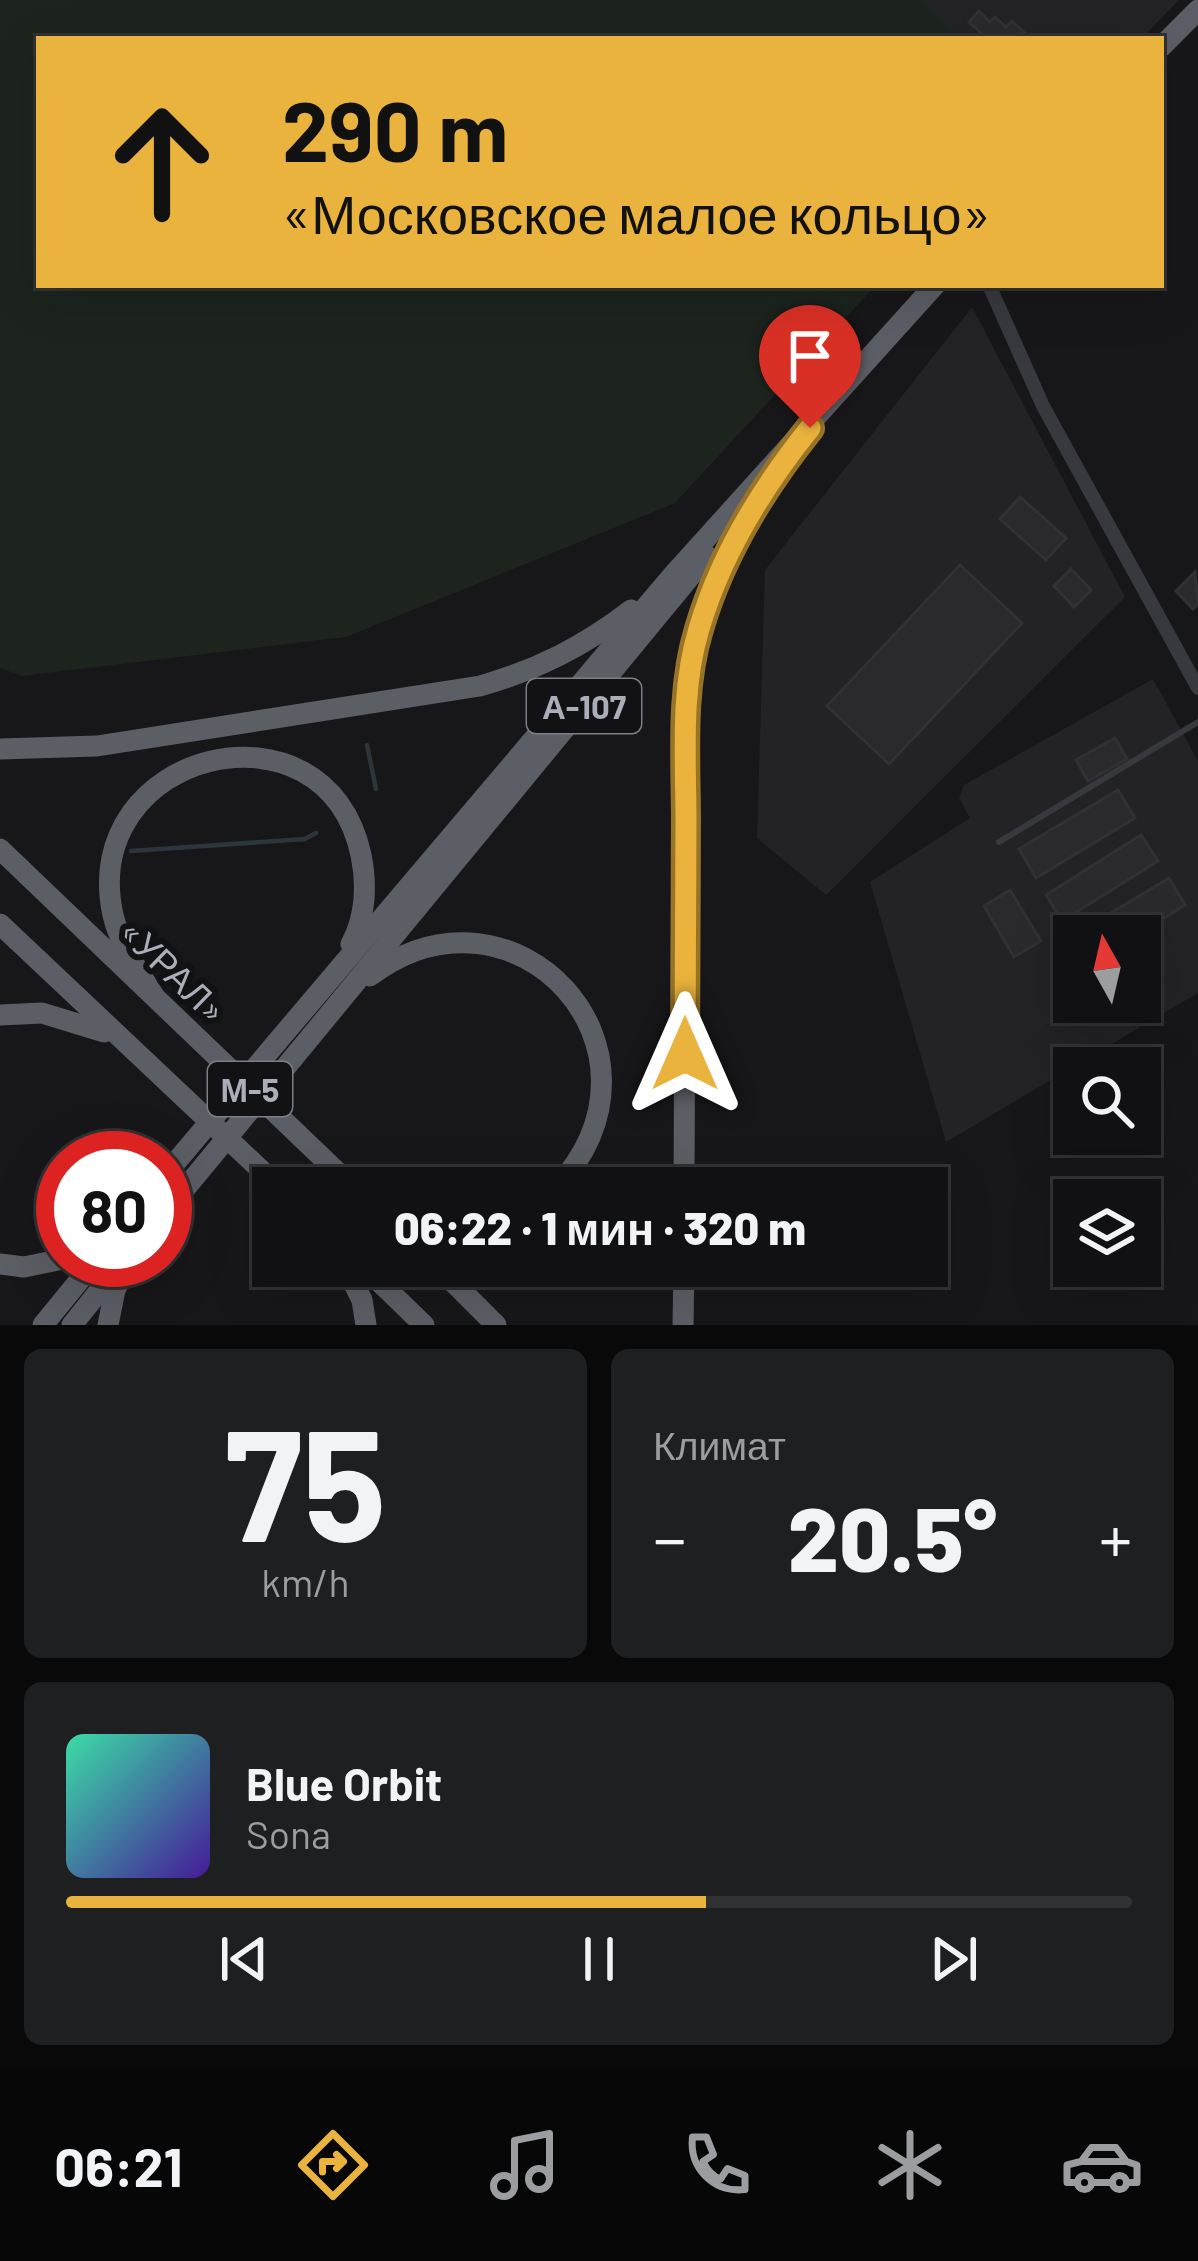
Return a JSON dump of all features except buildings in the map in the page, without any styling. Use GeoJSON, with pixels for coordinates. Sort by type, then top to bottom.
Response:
{"type":"FeatureCollection","features":[{"type":"Feature","properties":{"kind":"highway"},"geometry":{"type":"LineString","coordinates":[[1164,44],[1198,10]]}},
{"type":"Feature","properties":{"kind":"highway","name":"А-107"},"geometry":{"type":"LineString","coordinates":[[327,1000],[673,575],[932,288]]}},
{"type":"Feature","properties":{"kind":"highway","name":"А-107"},"geometry":{"type":"LineString","coordinates":[[192,1147],[285,1050],[832,401]]}},
{"type":"Feature","properties":{"kind":"highway"},"geometry":{"type":"LineString","coordinates":[[684,1167],[686,740],[691,665],[710,598],[766,483]]}},
{"type":"Feature","properties":{"kind":"highway"},"geometry":{"type":"LineString","coordinates":[[0,749],[98,746],[480,686],[541,667],[573,650],[673,575]]}},
{"type":"Feature","properties":{"kind":"highway"},"geometry":{"type":"LineString","coordinates":[[154,996],[122,944],[113,916],[109,869],[130,814],[165,780],[186,766],[234,755],[276,761],[313,780],[330,794],[353,830],[364,873],[362,915],[327,1000]]}},
{"type":"Feature","properties":{"kind":"highway","name":"«УРАЛ»"},"geometry":{"type":"LineString","coordinates":[[0,849],[333,1167]]}},
{"type":"Feature","properties":{"kind":"highway","name":"М-5"},"geometry":{"type":"LineString","coordinates":[[0,924],[257,1167]]}},
{"type":"Feature","properties":{"kind":"highway"},"geometry":{"type":"LineString","coordinates":[[327,1000],[377,970],[434,947],[476,945],[511,952],[542,967],[565,986],[584,1013],[602,1076],[598,1116],[588,1145],[572,1167]]}},
{"type":"Feature","properties":{"kind":"highway"},"geometry":{"type":"LineString","coordinates":[[0,1015],[42,1013],[79,1021],[117,1038]]}},
{"type":"Feature","properties":{"kind":"highway","name":"А-107"},"geometry":{"type":"LineString","coordinates":[[192,1179],[285,1050]]}},
{"type":"Feature","properties":{"kind":"highway"},"geometry":{"type":"LineString","coordinates":[[0,1264],[36,1265]]}},
{"type":"Feature","properties":{"kind":"highway"},"geometry":{"type":"LineString","coordinates":[[43,1325],[73,1287]]}},
{"type":"Feature","properties":{"kind":"highway"},"geometry":{"type":"LineString","coordinates":[[72,1325],[105,1287]]}},
{"type":"Feature","properties":{"kind":"highway"},"geometry":{"type":"LineString","coordinates":[[108,1325],[116,1287]]}},
{"type":"Feature","properties":{"kind":"highway"},"geometry":{"type":"LineString","coordinates":[[356,1287],[366,1325]]}},
{"type":"Feature","properties":{"kind":"highway"},"geometry":{"type":"LineString","coordinates":[[385,1287],[424,1325]]}},
{"type":"Feature","properties":{"kind":"highway"},"geometry":{"type":"LineString","coordinates":[[458,1287],[496,1325]]}},
{"type":"Feature","properties":{"kind":"highway"},"geometry":{"type":"LineString","coordinates":[[683,1325],[684,1287]]}},
{"type":"Feature","properties":{"kind":"street"},"geometry":{"type":"LineString","coordinates":[[989,288],[1043,406],[1198,688]]}},
{"type":"Feature","properties":{"kind":"lane"},"geometry":{"type":"LineString","coordinates":[[999,842],[1198,722]]}},
{"type":"Feature","properties":{"kind":"shaded area"},"geometry":{"type":"Polygon","coordinates":[[[0,0],[921,0],[957,36],[36,36],[36,288],[873,288],[675,503],[346,637],[22,676],[0,668],[0,0]]]}},
{"type":"Feature","properties":{"kind":"shaded area"},"geometry":{"type":"Polygon","coordinates":[[[921,0],[1179,0],[1144,36],[957,36],[921,0]]]}},
{"type":"Feature","properties":{"kind":"shaded area"},"geometry":{"type":"Polygon","coordinates":[[[972,307],[1125,597],[826,895],[757,838],[765,570],[972,307]]]}},
{"type":"Feature","properties":{"kind":"shaded area"},"geometry":{"type":"Polygon","coordinates":[[[1153,679],[1198,761],[1198,993],[1161,1015],[1161,915],[1053,915],[1053,1023],[1147,1023],[1107,1047],[1053,1047],[1053,1079],[946,1142],[870,882],[970,818],[959,798],[964,785],[1153,679]]]}},
{"type":"Feature","properties":{"kind":"waterway"},"geometry":{"type":"LineString","coordinates":[[367,745],[376,789]]}},
{"type":"Feature","properties":{"kind":"waterway"},"geometry":{"type":"LineString","coordinates":[[131,851],[305,839],[316,833]]}},
{"type":"Feature","properties":{"kind":"route"},"geometry":{"type":"LineString","coordinates":[[685,1054],[686,740],[691,665],[710,598],[751,508],[810,428]]}}]}
